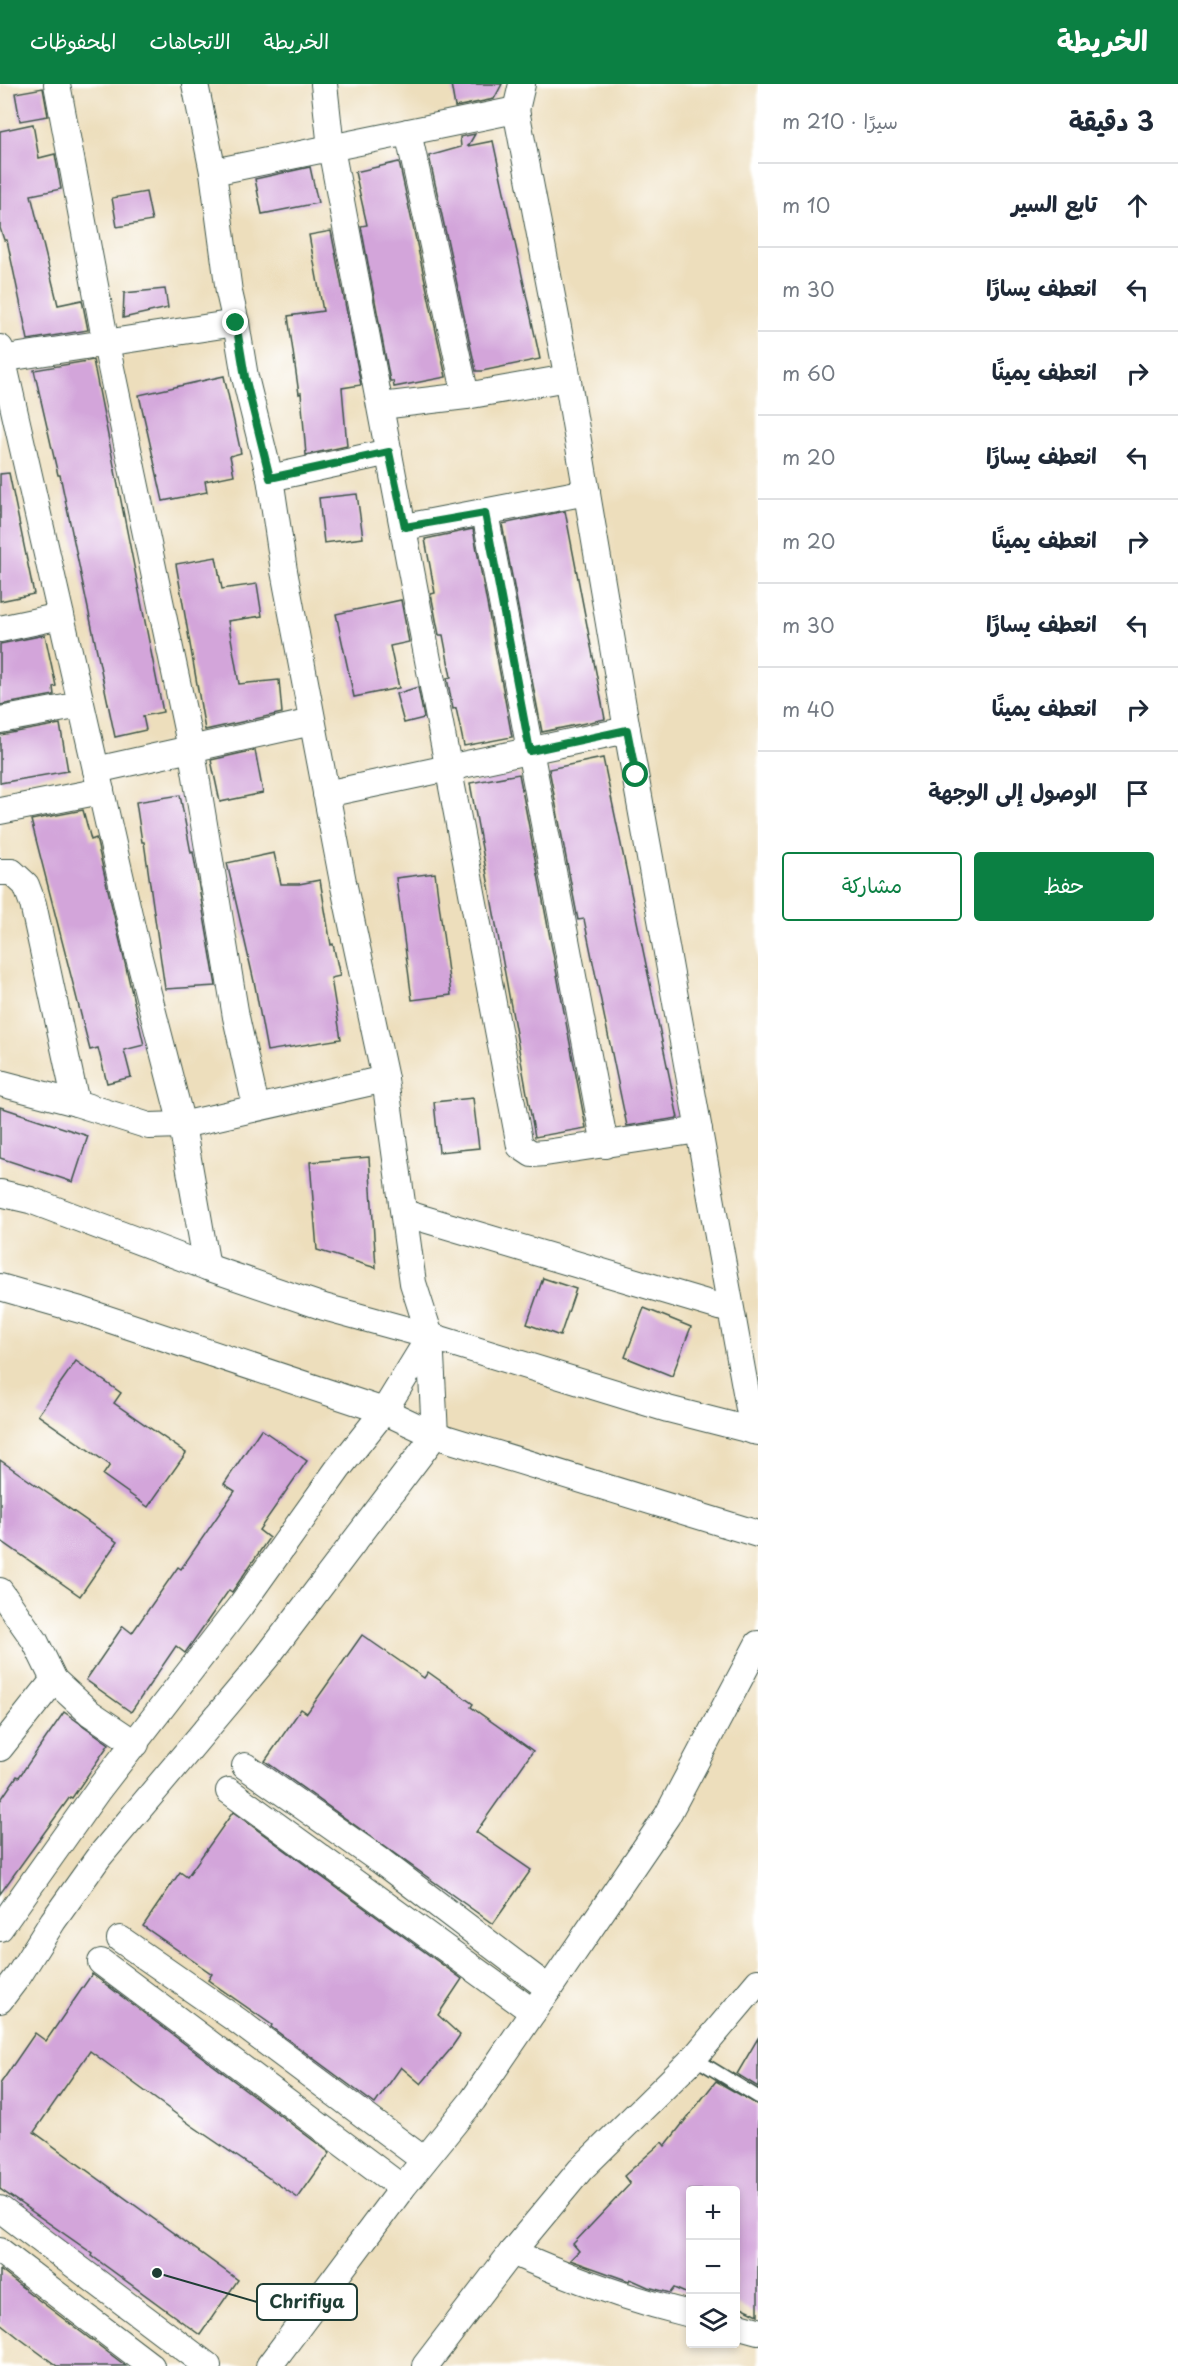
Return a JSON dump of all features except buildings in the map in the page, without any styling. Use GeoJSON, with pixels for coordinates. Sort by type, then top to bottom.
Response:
{"type":"FeatureCollection","features":[{"type":"Feature","properties":{"kind":"street"},"geometry":{"type":"LineString","coordinates":[[57,84],[106,344],[191,748],[236,1017],[256,1107]]}},
{"type":"Feature","properties":{"kind":"street"},"geometry":{"type":"LineString","coordinates":[[0,2000],[98,1858],[266,1658],[435,1435],[430,1336],[413,1283],[385,1079],[312,722],[284,571],[270,478],[245,377],[229,292],[213,172],[195,84]]}},
{"type":"Feature","properties":{"kind":"street"},"geometry":{"type":"LineString","coordinates":[[324,84],[331,148],[405,527],[520,1146],[532,1154],[699,1130]]}},
{"type":"Feature","properties":{"kind":"street"},"geometry":{"type":"LineString","coordinates":[[0,1193],[30,1200],[207,1267],[324,1307],[430,1336],[634,1400],[755,1432],[730,1310],[567,378],[516,110],[522,84]]}},
{"type":"Feature","properties":{"kind":"street"},"geometry":{"type":"LineString","coordinates":[[213,172],[516,110]]}},
{"type":"Feature","properties":{"kind":"street"},"geometry":{"type":"LineString","coordinates":[[408,132],[466,396]]}},
{"type":"Feature","properties":{"kind":"street"},"geometry":{"type":"LineString","coordinates":[[207,1267],[182,1125],[138,954],[1,355],[106,344],[236,323]]}},
{"type":"Feature","properties":{"kind":"street"},"geometry":{"type":"LineString","coordinates":[[381,406],[466,396],[567,378]]}},
{"type":"Feature","properties":{"kind":"street"},"geometry":{"type":"LineString","coordinates":[[270,478],[389,452]]}},
{"type":"Feature","properties":{"kind":"street"},"geometry":{"type":"LineString","coordinates":[[405,527],[587,492]]}},
{"type":"Feature","properties":{"kind":"street"},"geometry":{"type":"LineString","coordinates":[[485,513],[605,1145]]}},
{"type":"Feature","properties":{"kind":"street"},"geometry":{"type":"LineString","coordinates":[[0,629],[61,616]]}},
{"type":"Feature","properties":{"kind":"street"},"geometry":{"type":"LineString","coordinates":[[0,720],[81,705]]}},
{"type":"Feature","properties":{"kind":"street"},"geometry":{"type":"LineString","coordinates":[[0,811],[98,781],[191,748],[312,722]]}},
{"type":"Feature","properties":{"kind":"street"},"geometry":{"type":"LineString","coordinates":[[326,794],[627,730]]}},
{"type":"Feature","properties":{"kind":"street"},"geometry":{"type":"LineString","coordinates":[[0,872],[12,872],[26,885],[33,904],[76,1103]]}},
{"type":"Feature","properties":{"kind":"street"},"geometry":{"type":"LineString","coordinates":[[0,1083],[76,1103],[149,1126],[182,1125],[385,1079]]}},
{"type":"Feature","properties":{"kind":"street"},"geometry":{"type":"LineString","coordinates":[[404,1213],[730,1310]]}},
{"type":"Feature","properties":{"kind":"street"},"geometry":{"type":"LineString","coordinates":[[0,1287],[84,1311],[384,1411],[435,1435],[758,1534]]}},
{"type":"Feature","properties":{"kind":"street"},"geometry":{"type":"LineString","coordinates":[[0,1928],[98,1790],[241,1605],[338,1469],[384,1411],[430,1336]]}},
{"type":"Feature","properties":{"kind":"street"},"geometry":{"type":"LineString","coordinates":[[0,1591],[31,1635],[54,1680],[90,1713],[135,1744]]}},
{"type":"Feature","properties":{"kind":"street"},"geometry":{"type":"LineString","coordinates":[[269,2366],[402,2187],[473,2100],[667,1816],[758,1644]]}},
{"type":"Feature","properties":{"kind":"street"},"geometry":{"type":"LineString","coordinates":[[0,1748],[54,1680]]}},
{"type":"Feature","properties":{"kind":"street"},"geometry":{"type":"LineString","coordinates":[[245,1766],[382,1862],[549,1989]]}},
{"type":"Feature","properties":{"kind":"street"},"geometry":{"type":"LineString","coordinates":[[228,1791],[534,2012]]}},
{"type":"Feature","properties":{"kind":"street"},"geometry":{"type":"LineString","coordinates":[[363,1887],[382,1862]]}},
{"type":"Feature","properties":{"kind":"street"},"geometry":{"type":"LineString","coordinates":[[120,1939],[238,2021],[424,2160]]}},
{"type":"Feature","properties":{"kind":"street"},"geometry":{"type":"LineString","coordinates":[[101,1962],[402,2187]]}},
{"type":"Feature","properties":{"kind":"street"},"geometry":{"type":"LineString","coordinates":[[425,2366],[512,2252],[580,2170],[694,2058],[758,1982]]}},
{"type":"Feature","properties":{"kind":"street"},"geometry":{"type":"LineString","coordinates":[[218,2049],[238,2021]]}},
{"type":"Feature","properties":{"kind":"street"},"geometry":{"type":"LineString","coordinates":[[0,2209],[208,2366]]}},
{"type":"Feature","properties":{"kind":"street"},"geometry":{"type":"LineString","coordinates":[[0,2251],[151,2366]]}},
{"type":"Feature","properties":{"kind":"street"},"geometry":{"type":"LineString","coordinates":[[512,2252],[571,2278],[659,2307],[686,2313]]}},
{"type":"Feature","properties":{"kind":"street"},"geometry":{"type":"LineString","coordinates":[[52,2292],[73,2263]]}},
{"type":"Feature","properties":{"kind":"street"},"geometry":{"type":"LineString","coordinates":[[740,2326],[758,2331]]}},
{"type":"Feature","properties":{"kind":"lane"},"geometry":{"type":"LineString","coordinates":[[694,2058],[758,2097]]}},
{"type":"Feature","properties":{"kind":"place","name":"Chrifiya"},"geometry":{"type":"Point","coordinates":[157,2273]}},
{"type":"Feature","properties":{"kind":"route"},"geometry":{"type":"LineString","coordinates":[[236,323],[245,377],[270,478],[389,452],[405,527],[485,513],[530,751],[627,730],[636,775]]}}]}
